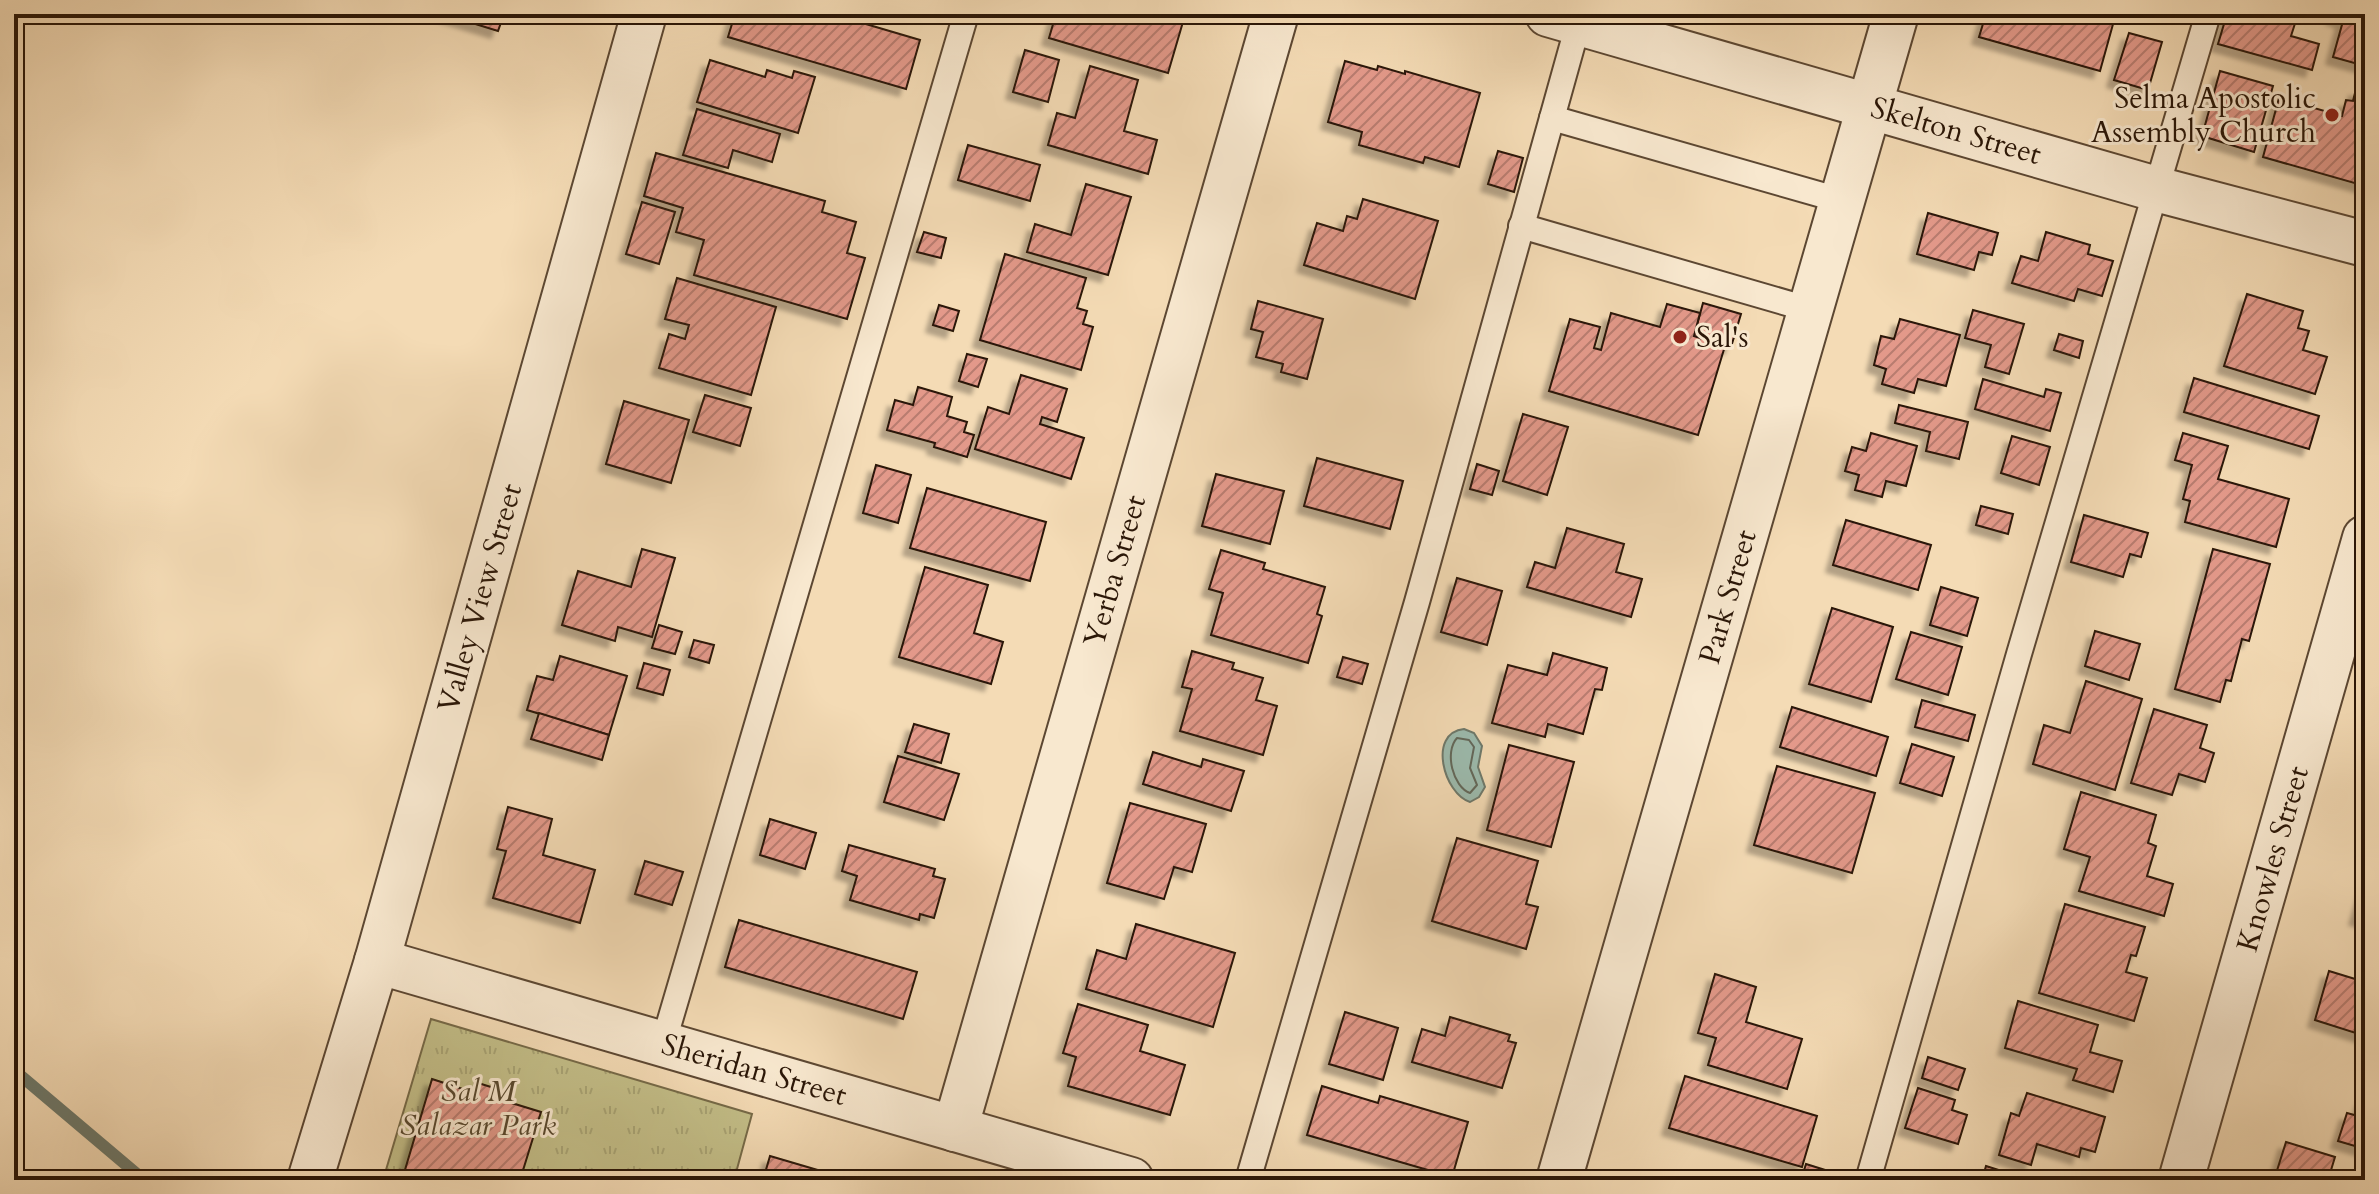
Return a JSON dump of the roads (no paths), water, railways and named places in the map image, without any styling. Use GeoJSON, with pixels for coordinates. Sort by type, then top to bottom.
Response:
{"type":"FeatureCollection","features":[{"type":"Feature","properties":{"kind":"street","name":"Valley View Street"},"geometry":{"type":"LineString","coordinates":[[310,1180],[377,961],[644,14]]}},
{"type":"Feature","properties":{"kind":"street","name":"Yerba Street"},"geometry":{"type":"LineString","coordinates":[[955,1129],[1276,14]]}},
{"type":"Feature","properties":{"kind":"street","name":"Park Street"},"geometry":{"type":"LineString","coordinates":[[1559,1180],[1896,14]]}},
{"type":"Feature","properties":{"kind":"street","name":"Skelton Street"},"geometry":{"type":"LineString","coordinates":[[1569,17],[2156,189],[2365,244]]}},
{"type":"Feature","properties":{"kind":"street","name":"Knowles Street"},"geometry":{"type":"LineString","coordinates":[[2181,1180],[2365,538]]}},
{"type":"Feature","properties":{"kind":"street","name":"Sheridan Street"},"geometry":{"type":"LineString","coordinates":[[377,961],[1131,1180]]}},
{"type":"Feature","properties":{"kind":"lane"},"geometry":{"type":"LineString","coordinates":[[663,1044],[966,14]]}},
{"type":"Feature","properties":{"kind":"lane"},"geometry":{"type":"LineString","coordinates":[[1868,1180],[2208,14]]}},
{"type":"Feature","properties":{"kind":"lane"},"geometry":{"type":"LineString","coordinates":[[1248,1180],[1417,602],[1552,118],[1569,17]]}},
{"type":"Feature","properties":{"kind":"lane"},"geometry":{"type":"LineString","coordinates":[[1552,118],[1843,201]]}},
{"type":"Feature","properties":{"kind":"lane"},"geometry":{"type":"LineString","coordinates":[[1521,226],[1811,310]]}},
{"type":"Feature","properties":{"kind":"water"},"geometry":{"type":"Polygon","coordinates":[[[1464,729],[1474,733],[1482,746],[1478,767],[1485,787],[1479,797],[1470,802],[1453,788],[1443,764],[1446,741],[1453,733],[1464,729]]]}},
{"type":"Feature","properties":{"kind":"waterway"},"geometry":{"type":"LineString","coordinates":[[14,1070],[144,1180]]}},
{"type":"Feature","properties":{"kind":"place","name":"Selma Apostolic Assembly Church"},"geometry":{"type":"Point","coordinates":[2332,115]}},
{"type":"Feature","properties":{"kind":"place","name":"Sal's"},"geometry":{"type":"Point","coordinates":[1680,337]}},
{"type":"Feature","properties":{"kind":"park label","name":"Sal M Salazar Park"},"geometry":{"type":"Point","coordinates":[478,1108]}}]}
